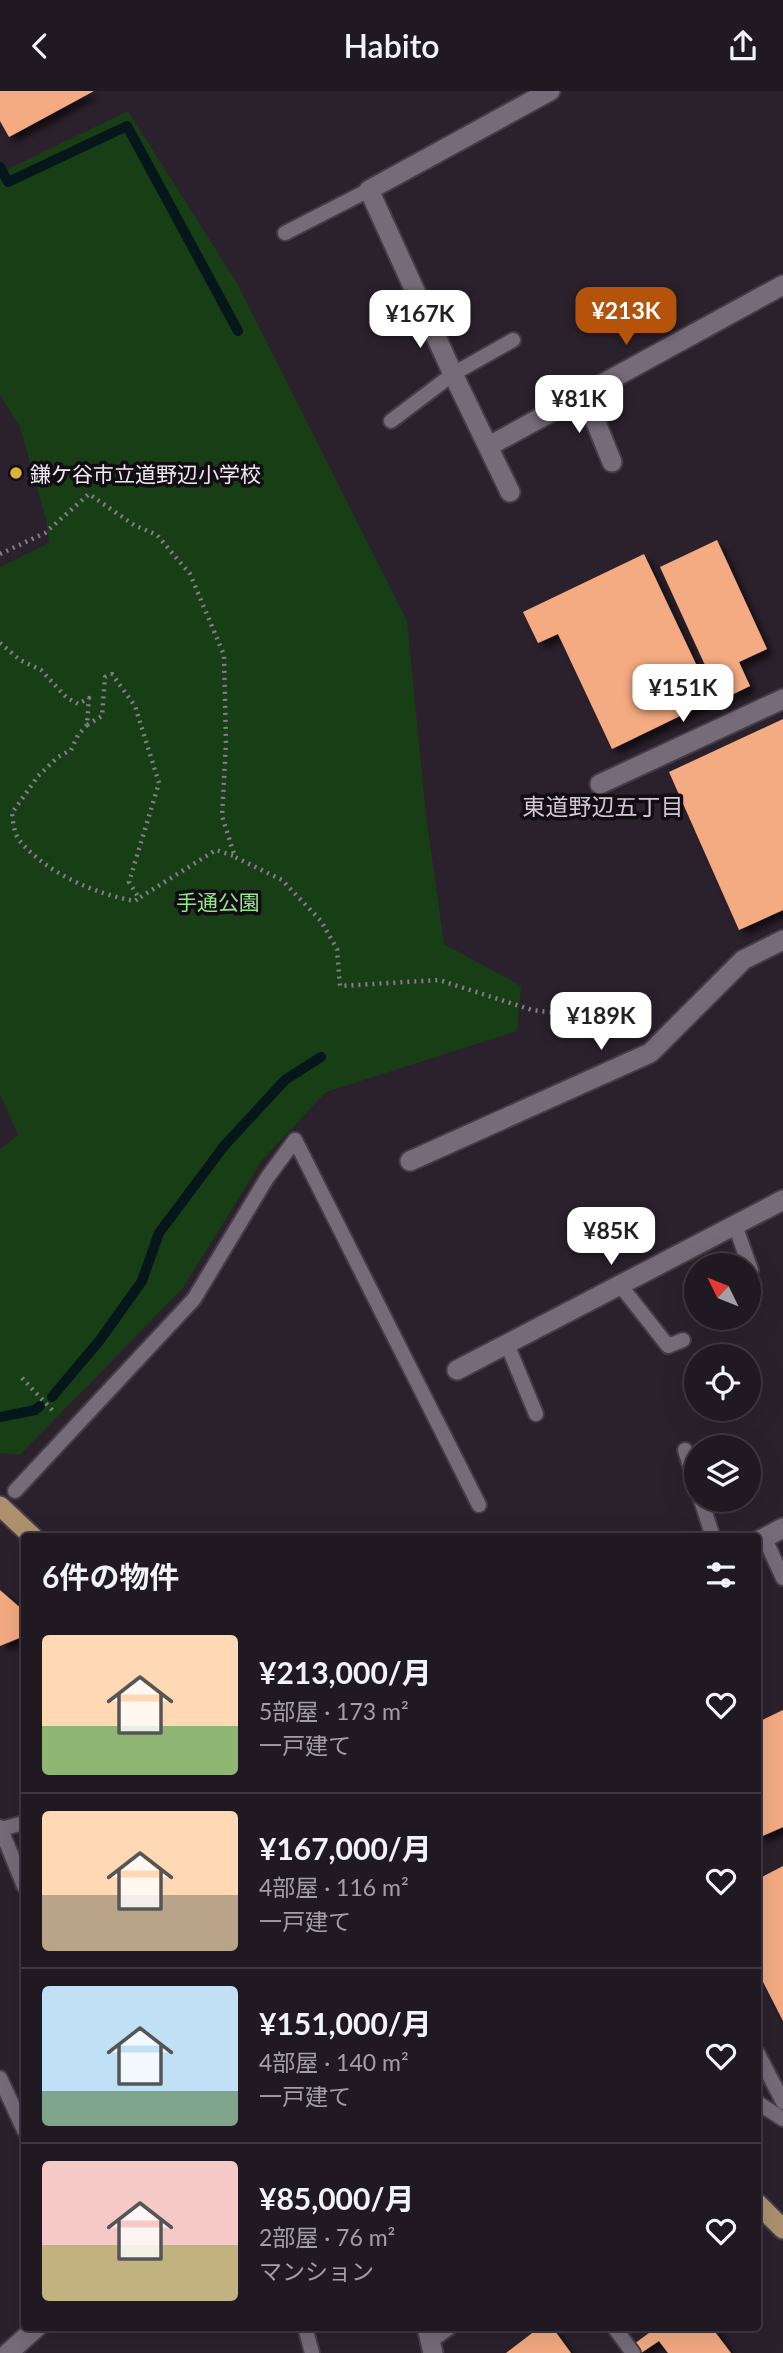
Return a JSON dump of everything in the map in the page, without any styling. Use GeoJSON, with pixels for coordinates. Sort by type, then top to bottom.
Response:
{"type":"FeatureCollection","features":[{"type":"Feature","properties":{"kind":"main road"},"geometry":{"type":"LineString","coordinates":[[0,1506],[29,1533]]}},
{"type":"Feature","properties":{"kind":"main road"},"geometry":{"type":"LineString","coordinates":[[761,2207],[783,2229]]}},
{"type":"Feature","properties":{"kind":"street"},"geometry":{"type":"LineString","coordinates":[[510,492],[369,190],[550,91]]}},
{"type":"Feature","properties":{"kind":"street"},"geometry":{"type":"LineString","coordinates":[[489,446],[783,285]]}},
{"type":"Feature","properties":{"kind":"street"},"geometry":{"type":"LineString","coordinates":[[584,393],[612,462]]}},
{"type":"Feature","properties":{"kind":"street"},"geometry":{"type":"LineString","coordinates":[[600,785],[783,699]]}},
{"type":"Feature","properties":{"kind":"street"},"geometry":{"type":"LineString","coordinates":[[410,1161],[650,1052],[743,960],[783,940]]}},
{"type":"Feature","properties":{"kind":"street"},"geometry":{"type":"LineString","coordinates":[[457,1370],[783,1200]]}},
{"type":"Feature","properties":{"kind":"street"},"geometry":{"type":"LineString","coordinates":[[761,1539],[783,1528]]}},
{"type":"Feature","properties":{"kind":"street"},"geometry":{"type":"LineString","coordinates":[[8,2353],[33,2331]]}},
{"type":"Feature","properties":{"kind":"lane"},"geometry":{"type":"LineString","coordinates":[[285,233],[369,190]]}},
{"type":"Feature","properties":{"kind":"lane"},"geometry":{"type":"LineString","coordinates":[[391,421],[453,374],[513,340]]}},
{"type":"Feature","properties":{"kind":"lane"},"geometry":{"type":"LineString","coordinates":[[15,1491],[194,1299],[267,1178],[295,1140],[478,1505]]}},
{"type":"Feature","properties":{"kind":"lane"},"geometry":{"type":"LineString","coordinates":[[736,1225],[745,1253]]}},
{"type":"Feature","properties":{"kind":"lane"},"geometry":{"type":"LineString","coordinates":[[620,1285],[667,1346],[682,1340]]}},
{"type":"Feature","properties":{"kind":"lane"},"geometry":{"type":"LineString","coordinates":[[507,1344],[536,1414]]}},
{"type":"Feature","properties":{"kind":"lane"},"geometry":{"type":"LineString","coordinates":[[705,1512],[712,1533]]}},
{"type":"Feature","properties":{"kind":"lane"},"geometry":{"type":"LineString","coordinates":[[761,1539],[783,1578]]}},
{"type":"Feature","properties":{"kind":"lane"},"geometry":{"type":"LineString","coordinates":[[21,1824],[0,1828],[21,1879]]}},
{"type":"Feature","properties":{"kind":"lane"},"geometry":{"type":"LineString","coordinates":[[761,2060],[783,2102]]}},
{"type":"Feature","properties":{"kind":"lane"},"geometry":{"type":"LineString","coordinates":[[0,2078],[21,2124]]}},
{"type":"Feature","properties":{"kind":"lane"},"geometry":{"type":"LineString","coordinates":[[761,2105],[783,2119]]}},
{"type":"Feature","properties":{"kind":"lane"},"geometry":{"type":"LineString","coordinates":[[306,2331],[312,2353]]}},
{"type":"Feature","properties":{"kind":"lane"},"geometry":{"type":"LineString","coordinates":[[617,2331],[633,2353]]}},
{"type":"Feature","properties":{"kind":"path"},"geometry":{"type":"LineString","coordinates":[[0,554],[46,533],[89,494],[134,524],[157,535],[190,574],[224,655],[226,743],[222,816],[235,857]]}},
{"type":"Feature","properties":{"kind":"path"},"geometry":{"type":"LineString","coordinates":[[0,643],[20,660],[41,670],[66,697],[78,704],[89,698],[87,726]]}},
{"type":"Feature","properties":{"kind":"path"},"geometry":{"type":"LineString","coordinates":[[139,898],[129,881],[159,783],[135,706],[112,674],[105,677],[102,716],[78,735],[71,750],[58,757],[38,776],[12,813],[17,838],[45,863],[66,877],[118,898],[135,901],[216,850],[282,880],[321,921],[337,949],[340,986],[439,980],[532,1010],[674,1028]]}},
{"type":"Feature","properties":{"kind":"path"},"geometry":{"type":"LineString","coordinates":[[22,1378],[55,1413]]}},
{"type":"Feature","properties":{"kind":"green space","name":"手通公園"},"geometry":{"type":"Polygon","coordinates":[[[128,111],[237,283],[407,621],[426,815],[444,944],[521,986],[517,1031],[326,1092],[263,1159],[183,1288],[20,1455],[0,1453],[0,1149],[18,1135],[0,1094],[0,567],[49,543],[46,519],[20,427],[0,395],[0,173],[128,111]]]}},
{"type":"Feature","properties":{"kind":"building"},"geometry":{"type":"Polygon","coordinates":[[[0,91],[94,91],[9,137],[0,121],[0,91]]]}},
{"type":"Feature","properties":{"kind":"building"},"geometry":{"type":"Polygon","coordinates":[[[717,540],[767,649],[739,662],[750,686],[721,700],[660,567],[717,540]]]}},
{"type":"Feature","properties":{"kind":"building"},"geometry":{"type":"Polygon","coordinates":[[[644,554],[713,700],[612,749],[558,634],[538,643],[523,612],[644,554]]]}},
{"type":"Feature","properties":{"kind":"building"},"geometry":{"type":"Polygon","coordinates":[[[783,719],[783,910],[739,930],[669,772],[783,719]]]}},
{"type":"Feature","properties":{"kind":"building"},"geometry":{"type":"Polygon","coordinates":[[[0,1590],[21,1608],[21,1637],[0,1646],[0,1590]]]}},
{"type":"Feature","properties":{"kind":"building"},"geometry":{"type":"Polygon","coordinates":[[[783,1710],[783,1827],[761,1837],[761,1721],[783,1710]]]}},
{"type":"Feature","properties":{"kind":"building"},"geometry":{"type":"Polygon","coordinates":[[[783,1866],[783,2021],[761,1978],[761,1877],[783,1866]]]}},
{"type":"Feature","properties":{"kind":"building"},"geometry":{"type":"Polygon","coordinates":[[[535,2331],[555,2331],[571,2353],[506,2353],[535,2331]]]}},
{"type":"Feature","properties":{"kind":"building"},"geometry":{"type":"Polygon","coordinates":[[[652,2331],[716,2331],[731,2353],[668,2353],[659,2341],[641,2353],[634,2344],[652,2331]]]}},
{"type":"Feature","properties":{"kind":"waterway"},"geometry":{"type":"LineString","coordinates":[[0,167],[8,182],[127,126],[238,331]]}},
{"type":"Feature","properties":{"kind":"waterway"},"geometry":{"type":"LineString","coordinates":[[52,1397],[100,1340],[142,1281],[159,1233],[224,1146],[285,1080],[321,1057]]}},
{"type":"Feature","properties":{"kind":"waterway"},"geometry":{"type":"LineString","coordinates":[[0,1417],[35,1410],[40,1406]]}},
{"type":"Feature","properties":{"kind":"place","name":"鎌ケ谷市立道野辺小学校"},"geometry":{"type":"Point","coordinates":[16,473]}},
{"type":"Feature","properties":{"kind":"district","name":"東道野辺五丁目"},"geometry":{"type":"Point","coordinates":[603,806]}}]}
